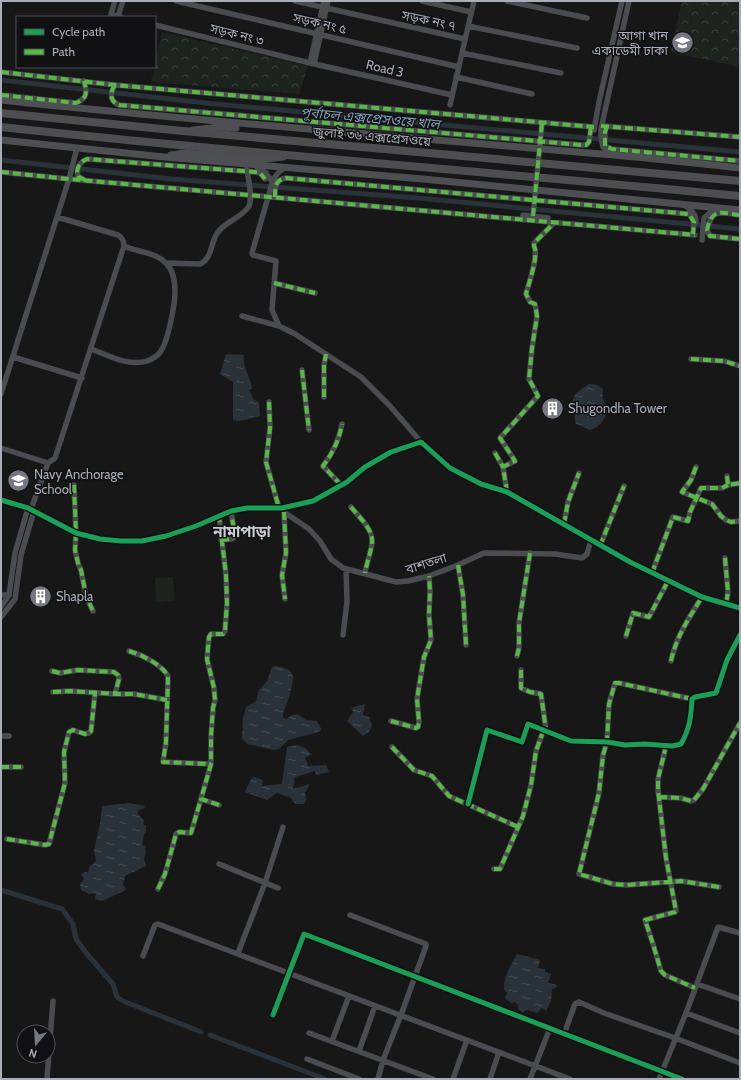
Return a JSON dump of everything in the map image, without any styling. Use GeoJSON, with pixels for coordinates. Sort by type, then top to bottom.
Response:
{"type":"FeatureCollection","features":[{"type":"Feature","properties":{"kind":"highway","name":"জুলাই ৩৬ এক্সপ্রেসওয়ে"},"geometry":{"type":"LineString","coordinates":[[1,113],[740,182]]}},
{"type":"Feature","properties":{"kind":"highway","name":"জুলাই ৩৬ এক্সপ্রেসওয়ে"},"geometry":{"type":"LineString","coordinates":[[1,127],[293,156],[594,181],[740,196]]}},
{"type":"Feature","properties":{"kind":"main road"},"geometry":{"type":"LineString","coordinates":[[1,100],[101,111],[580,152],[740,168]]}},
{"type":"Feature","properties":{"kind":"main road"},"geometry":{"type":"LineString","coordinates":[[183,131],[221,127],[274,130],[286,128]]}},
{"type":"Feature","properties":{"kind":"main road"},"geometry":{"type":"LineString","coordinates":[[1,140],[256,166],[430,180],[740,210]]}},
{"type":"Feature","properties":{"kind":"main road"},"geometry":{"type":"LineString","coordinates":[[164,157],[184,153],[264,159],[293,156]]}},
{"type":"Feature","properties":{"kind":"street"},"geometry":{"type":"LineString","coordinates":[[115,1],[111,14],[117,16]]}},
{"type":"Feature","properties":{"kind":"street"},"geometry":{"type":"LineString","coordinates":[[120,16],[123,1]]}},
{"type":"Feature","properties":{"kind":"street","name":"সড়ক নং ৫"},"geometry":{"type":"LineString","coordinates":[[176,1],[459,67]]}},
{"type":"Feature","properties":{"kind":"street","name":"সড়ক নং ৭"},"geometry":{"type":"LineString","coordinates":[[295,1],[465,39]]}},
{"type":"Feature","properties":{"kind":"street"},"geometry":{"type":"LineString","coordinates":[[312,63],[324,8],[324,1]]}},
{"type":"Feature","properties":{"kind":"street"},"geometry":{"type":"LineString","coordinates":[[324,8],[328,1]]}},
{"type":"Feature","properties":{"kind":"street"},"geometry":{"type":"LineString","coordinates":[[422,1],[471,12]]}},
{"type":"Feature","properties":{"kind":"street"},"geometry":{"type":"LineString","coordinates":[[450,105],[474,1]]}},
{"type":"Feature","properties":{"kind":"street"},"geometry":{"type":"LineString","coordinates":[[507,1],[587,18]]}},
{"type":"Feature","properties":{"kind":"street"},"geometry":{"type":"LineString","coordinates":[[580,152],[587,148],[590,143],[622,1]]}},
{"type":"Feature","properties":{"kind":"street"},"geometry":{"type":"LineString","coordinates":[[616,156],[603,147],[603,128],[629,1]]}},
{"type":"Feature","properties":{"kind":"street","name":"সড়ক নং ৩"},"geometry":{"type":"LineString","coordinates":[[156,25],[312,63]]}},
{"type":"Feature","properties":{"kind":"street"},"geometry":{"type":"LineString","coordinates":[[468,26],[577,48]]}},
{"type":"Feature","properties":{"kind":"street"},"geometry":{"type":"LineString","coordinates":[[462,53],[561,73]]}},
{"type":"Feature","properties":{"kind":"street","name":"Road 3"},"geometry":{"type":"LineString","coordinates":[[312,63],[452,95]]}},
{"type":"Feature","properties":{"kind":"street"},"geometry":{"type":"LineString","coordinates":[[1,72],[115,85],[553,123],[593,129]]}},
{"type":"Feature","properties":{"kind":"street"},"geometry":{"type":"LineString","coordinates":[[456,77],[532,94]]}},
{"type":"Feature","properties":{"kind":"street"},"geometry":{"type":"LineString","coordinates":[[1,95],[76,103],[81,101],[86,93],[84,81]]}},
{"type":"Feature","properties":{"kind":"street"},"geometry":{"type":"LineString","coordinates":[[115,85],[111,95],[112,100],[119,104],[582,145],[590,143]]}},
{"type":"Feature","properties":{"kind":"street"},"geometry":{"type":"LineString","coordinates":[[531,121],[553,123]]}},
{"type":"Feature","properties":{"kind":"street"},"geometry":{"type":"LineString","coordinates":[[533,216],[542,123]]}},
{"type":"Feature","properties":{"kind":"street"},"geometry":{"type":"LineString","coordinates":[[603,128],[740,138]]}},
{"type":"Feature","properties":{"kind":"street"},"geometry":{"type":"LineString","coordinates":[[603,145],[612,149],[740,161]]}},
{"type":"Feature","properties":{"kind":"street"},"geometry":{"type":"LineString","coordinates":[[1,394],[70,176],[77,148]]}},
{"type":"Feature","properties":{"kind":"street"},"geometry":{"type":"LineString","coordinates":[[86,181],[79,178],[77,172],[82,161],[87,160],[255,172],[266,176]]}},
{"type":"Feature","properties":{"kind":"street"},"geometry":{"type":"LineString","coordinates":[[166,263],[200,264],[205,262],[208,258],[217,233],[228,222],[246,211],[249,206],[250,195],[247,165]]}},
{"type":"Feature","properties":{"kind":"street"},"geometry":{"type":"LineString","coordinates":[[256,166],[270,179],[272,197]]}},
{"type":"Feature","properties":{"kind":"street"},"geometry":{"type":"LineString","coordinates":[[270,188],[278,174],[284,168]]}},
{"type":"Feature","properties":{"kind":"street"},"geometry":{"type":"LineString","coordinates":[[1,172],[70,176],[86,181],[694,236],[696,219],[683,204]]}},
{"type":"Feature","properties":{"kind":"street"},"geometry":{"type":"LineString","coordinates":[[279,326],[272,310],[277,263],[276,261],[252,254],[275,186],[282,178],[691,213]]}},
{"type":"Feature","properties":{"kind":"street"},"geometry":{"type":"LineString","coordinates":[[702,240],[703,221],[716,209],[722,208]]}},
{"type":"Feature","properties":{"kind":"street"},"geometry":{"type":"LineString","coordinates":[[709,216],[719,213],[740,215]]}},
{"type":"Feature","properties":{"kind":"street"},"geometry":{"type":"LineString","coordinates":[[523,220],[523,215],[548,218],[551,222]]}},
{"type":"Feature","properties":{"kind":"street"},"geometry":{"type":"LineString","coordinates":[[709,216],[706,230],[710,236],[740,239]]}},
{"type":"Feature","properties":{"kind":"street"},"geometry":{"type":"LineString","coordinates":[[1,617],[15,599],[15,553],[48,463],[55,458],[124,246],[124,241],[118,235],[57,217]]}},
{"type":"Feature","properties":{"kind":"street"},"geometry":{"type":"LineString","coordinates":[[503,467],[515,461],[500,438],[538,396],[529,379],[537,316],[535,304],[530,302],[526,294],[534,264],[536,251],[534,243],[551,222]]}},
{"type":"Feature","properties":{"kind":"street"},"geometry":{"type":"LineString","coordinates":[[91,348],[133,363],[146,361],[161,352],[167,337],[175,292],[173,277],[166,263],[157,257],[124,246]]}},
{"type":"Feature","properties":{"kind":"street"},"geometry":{"type":"LineString","coordinates":[[274,283],[315,293]]}},
{"type":"Feature","properties":{"kind":"street"},"geometry":{"type":"LineString","coordinates":[[242,316],[279,326],[295,334],[361,378],[390,406],[421,442],[450,468],[481,484],[507,492],[600,546],[668,581],[702,597],[740,608]]}},
{"type":"Feature","properties":{"kind":"street"},"geometry":{"type":"LineString","coordinates":[[324,397],[324,365],[326,354]]}},
{"type":"Feature","properties":{"kind":"street"},"geometry":{"type":"LineString","coordinates":[[13,357],[82,378]]}},
{"type":"Feature","properties":{"kind":"street"},"geometry":{"type":"LineString","coordinates":[[691,359],[724,362],[740,366]]}},
{"type":"Feature","properties":{"kind":"street"},"geometry":{"type":"LineString","coordinates":[[302,370],[309,430]]}},
{"type":"Feature","properties":{"kind":"street"},"geometry":{"type":"LineString","coordinates":[[269,402],[270,428],[266,462],[281,509],[286,553],[282,575],[284,600]]}},
{"type":"Feature","properties":{"kind":"street"},"geometry":{"type":"LineString","coordinates":[[341,485],[323,466],[330,457],[336,445],[342,424]]}},
{"type":"Feature","properties":{"kind":"street"},"geometry":{"type":"LineString","coordinates":[[1,500],[31,509],[76,533],[100,539],[142,541],[166,536],[196,526],[231,511],[247,508],[281,509],[313,501],[341,485],[366,466],[392,452],[421,442]]}},
{"type":"Feature","properties":{"kind":"street"},"geometry":{"type":"LineString","coordinates":[[1,448],[48,463]]}},
{"type":"Feature","properties":{"kind":"street"},"geometry":{"type":"LineString","coordinates":[[495,453],[503,467],[507,492]]}},
{"type":"Feature","properties":{"kind":"street"},"geometry":{"type":"LineString","coordinates":[[696,467],[691,480],[682,492],[712,504],[726,520],[731,522],[740,522]]}},
{"type":"Feature","properties":{"kind":"street"},"geometry":{"type":"LineString","coordinates":[[564,524],[568,502],[579,473]]}},
{"type":"Feature","properties":{"kind":"street"},"geometry":{"type":"LineString","coordinates":[[727,476],[728,485]]}},
{"type":"Feature","properties":{"kind":"street"},"geometry":{"type":"LineString","coordinates":[[652,573],[674,517],[688,521],[690,512],[701,488],[722,488],[728,485],[740,483]]}},
{"type":"Feature","properties":{"kind":"street"},"geometry":{"type":"LineString","coordinates":[[74,485],[76,533],[75,550],[86,596],[93,611]]}},
{"type":"Feature","properties":{"kind":"street"},"geometry":{"type":"LineString","coordinates":[[600,546],[624,486]]}},
{"type":"Feature","properties":{"kind":"street"},"geometry":{"type":"LineString","coordinates":[[351,508],[371,534],[372,542],[365,573]]}},
{"type":"Feature","properties":{"kind":"street"},"geometry":{"type":"LineString","coordinates":[[8,609],[2,606],[9,595],[21,555],[31,509]]}},
{"type":"Feature","properties":{"kind":"street","name":"বাশতলা"},"geometry":{"type":"LineString","coordinates":[[281,509],[309,529],[320,541],[338,566],[396,582],[429,576],[484,553],[554,554],[582,558],[587,554],[591,540]]}},
{"type":"Feature","properties":{"kind":"street"},"geometry":{"type":"LineString","coordinates":[[221,540],[232,539],[235,536],[231,511]]}},
{"type":"Feature","properties":{"kind":"street"},"geometry":{"type":"LineString","coordinates":[[158,889],[165,874],[176,834],[179,832],[191,833],[193,831],[211,764],[211,736],[215,700],[214,688],[207,659],[209,637],[211,634],[223,634],[225,631],[227,603],[226,575],[219,516]]}},
{"type":"Feature","properties":{"kind":"street"},"geometry":{"type":"LineString","coordinates":[[15,553],[21,555]]}},
{"type":"Feature","properties":{"kind":"street"},"geometry":{"type":"LineString","coordinates":[[517,656],[519,648],[519,623],[530,553]]}},
{"type":"Feature","properties":{"kind":"street"},"geometry":{"type":"LineString","coordinates":[[725,558],[728,592],[726,604]]}},
{"type":"Feature","properties":{"kind":"street"},"geometry":{"type":"LineString","coordinates":[[458,565],[463,595],[466,645]]}},
{"type":"Feature","properties":{"kind":"street"},"geometry":{"type":"LineString","coordinates":[[343,635],[347,602],[346,569]]}},
{"type":"Feature","properties":{"kind":"street"},"geometry":{"type":"LineString","coordinates":[[391,722],[418,727],[417,699],[424,657],[431,640],[429,615],[429,576]]}},
{"type":"Feature","properties":{"kind":"street"},"geometry":{"type":"LineString","coordinates":[[626,636],[633,613],[649,617],[668,581]]}},
{"type":"Feature","properties":{"kind":"street"},"geometry":{"type":"LineString","coordinates":[[1,595],[9,595]]}},
{"type":"Feature","properties":{"kind":"street"},"geometry":{"type":"LineString","coordinates":[[671,661],[678,638],[702,597]]}},
{"type":"Feature","properties":{"kind":"street"},"geometry":{"type":"LineString","coordinates":[[719,888],[699,883],[671,881],[627,885],[613,884],[578,874],[599,793],[603,755],[607,742],[609,704],[615,683],[692,699],[695,697],[716,693],[726,660],[740,635]]}},
{"type":"Feature","properties":{"kind":"street"},"geometry":{"type":"LineString","coordinates":[[129,651],[136,653],[154,663],[168,676],[166,734],[163,762],[211,764]]}},
{"type":"Feature","properties":{"kind":"street"},"geometry":{"type":"LineString","coordinates":[[52,671],[60,673],[78,670],[114,672],[118,675],[115,694]]}},
{"type":"Feature","properties":{"kind":"street"},"geometry":{"type":"LineString","coordinates":[[494,869],[500,869],[523,816],[531,785],[536,751],[545,729],[541,694],[530,692],[522,688],[521,670]]}},
{"type":"Feature","properties":{"kind":"street"},"geometry":{"type":"LineString","coordinates":[[53,692],[134,694],[167,700]]}},
{"type":"Feature","properties":{"kind":"street"},"geometry":{"type":"LineString","coordinates":[[7,839],[45,845],[48,844],[65,782],[64,752],[69,732],[73,730],[86,734],[91,731],[95,692]]}},
{"type":"Feature","properties":{"kind":"street"},"geometry":{"type":"LineString","coordinates":[[468,804],[487,730],[522,742],[528,724],[545,729],[572,741],[607,742],[625,746],[645,744],[677,746],[681,744],[687,733],[691,720],[692,699]]}},
{"type":"Feature","properties":{"kind":"street"},"geometry":{"type":"LineString","coordinates":[[659,797],[694,800],[704,789],[740,723]]}},
{"type":"Feature","properties":{"kind":"street"},"geometry":{"type":"LineString","coordinates":[[1,736],[10,736]]}},
{"type":"Feature","properties":{"kind":"street"},"geometry":{"type":"LineString","coordinates":[[666,746],[658,780],[659,797],[666,858],[676,911],[645,920],[654,944],[660,971],[665,975],[740,1000]]}},
{"type":"Feature","properties":{"kind":"street"},"geometry":{"type":"LineString","coordinates":[[392,747],[414,770],[432,776],[438,781],[449,796],[518,827]]}},
{"type":"Feature","properties":{"kind":"street"},"geometry":{"type":"LineString","coordinates":[[1,767],[21,767]]}},
{"type":"Feature","properties":{"kind":"street"},"geometry":{"type":"LineString","coordinates":[[201,799],[219,805]]}},
{"type":"Feature","properties":{"kind":"street"},"geometry":{"type":"LineString","coordinates":[[238,953],[265,883],[283,827]]}},
{"type":"Feature","properties":{"kind":"street"},"geometry":{"type":"LineString","coordinates":[[219,864],[278,888]]}},
{"type":"Feature","properties":{"kind":"street"},"geometry":{"type":"LineString","coordinates":[[350,915],[426,944],[416,977],[383,1060],[378,1079]]}},
{"type":"Feature","properties":{"kind":"street"},"geometry":{"type":"LineString","coordinates":[[142,956],[152,930],[155,925],[158,924],[500,1052],[565,1078]]}},
{"type":"Feature","properties":{"kind":"street"},"geometry":{"type":"LineString","coordinates":[[659,1079],[686,1013],[718,927],[740,933]]}},
{"type":"Feature","properties":{"kind":"street"},"geometry":{"type":"LineString","coordinates":[[273,1015],[304,934],[682,1079]]}},
{"type":"Feature","properties":{"kind":"street"},"geometry":{"type":"LineString","coordinates":[[332,1041],[349,996]]}},
{"type":"Feature","properties":{"kind":"street"},"geometry":{"type":"LineString","coordinates":[[47,1079],[53,1001]]}},
{"type":"Feature","properties":{"kind":"street"},"geometry":{"type":"LineString","coordinates":[[564,1034],[575,1004],[579,1002],[604,1013],[740,1063]]}},
{"type":"Feature","properties":{"kind":"street"},"geometry":{"type":"LineString","coordinates":[[359,1052],[375,1006]]}},
{"type":"Feature","properties":{"kind":"street"},"geometry":{"type":"LineString","coordinates":[[686,1013],[740,1033]]}},
{"type":"Feature","properties":{"kind":"street"},"geometry":{"type":"LineString","coordinates":[[530,1079],[550,1028]]}},
{"type":"Feature","properties":{"kind":"street"},"geometry":{"type":"LineString","coordinates":[[309,1033],[433,1079]]}},
{"type":"Feature","properties":{"kind":"street"},"geometry":{"type":"LineString","coordinates":[[453,1079],[467,1040]]}},
{"type":"Feature","properties":{"kind":"street"},"geometry":{"type":"LineString","coordinates":[[490,1079],[500,1052]]}},
{"type":"Feature","properties":{"kind":"street"},"geometry":{"type":"LineString","coordinates":[[307,1059],[359,1079]]}},
{"type":"Feature","properties":{"kind":"green space"},"geometry":{"type":"Polygon","coordinates":[[[682,1],[740,1],[740,67],[671,52],[682,1]]]}},
{"type":"Feature","properties":{"kind":"green space"},"geometry":{"type":"Polygon","coordinates":[[[162,32],[308,66],[299,94],[151,82],[154,68],[156,68],[156,59],[162,32]]]}},
{"type":"Feature","properties":{"kind":"green space"},"geometry":{"type":"Polygon","coordinates":[[[173,577],[175,601],[156,602],[155,578],[173,577]]]}},
{"type":"Feature","properties":{"kind":"water"},"geometry":{"type":"Polygon","coordinates":[[[226,354],[244,355],[244,363],[252,388],[249,390],[254,400],[259,402],[260,416],[240,421],[233,420],[233,382],[220,374],[226,354]]]}},
{"type":"Feature","properties":{"kind":"water"},"geometry":{"type":"Polygon","coordinates":[[[589,384],[597,385],[603,389],[603,399],[607,405],[606,415],[602,422],[597,427],[590,430],[575,423],[573,402],[573,398],[576,394],[589,384]]]}},
{"type":"Feature","properties":{"kind":"water"},"geometry":{"type":"Polygon","coordinates":[[[276,666],[288,670],[293,675],[292,686],[283,718],[286,719],[297,714],[306,720],[317,721],[321,729],[319,732],[288,740],[279,749],[274,750],[247,744],[242,738],[243,719],[246,707],[256,701],[259,690],[267,681],[272,667],[276,666]]]}},
{"type":"Feature","properties":{"kind":"water"},"geometry":{"type":"Polygon","coordinates":[[[365,704],[363,715],[369,717],[372,725],[369,732],[363,736],[347,721],[353,712],[351,708],[365,704]]]}},
{"type":"Feature","properties":{"kind":"water"},"geometry":{"type":"Polygon","coordinates":[[[297,745],[305,748],[312,755],[305,757],[308,766],[326,765],[329,772],[316,775],[315,771],[295,777],[293,789],[310,784],[305,793],[306,800],[304,804],[295,804],[291,798],[277,793],[267,800],[245,792],[251,779],[254,777],[263,780],[262,786],[282,784],[287,747],[297,745]]]}},
{"type":"Feature","properties":{"kind":"water"},"geometry":{"type":"Polygon","coordinates":[[[129,803],[145,806],[138,811],[138,814],[144,820],[143,824],[146,826],[142,845],[146,846],[144,859],[146,866],[125,876],[123,885],[126,889],[122,892],[102,901],[95,899],[96,893],[89,894],[81,890],[80,884],[84,879],[81,875],[85,872],[88,873],[89,867],[96,861],[94,850],[100,824],[102,806],[129,803]]]}},
{"type":"Feature","properties":{"kind":"water"},"geometry":{"type":"Polygon","coordinates":[[[517,954],[540,960],[538,968],[545,969],[545,972],[551,974],[548,983],[557,985],[557,987],[552,989],[551,1001],[546,1011],[542,1008],[537,1013],[527,1010],[523,1012],[518,1010],[518,1005],[515,1002],[511,1003],[505,998],[507,993],[504,990],[505,980],[517,954]]]}},
{"type":"Feature","properties":{"kind":"waterway","name":"পূর্বাচল এক্সপ্রেসওয়ে খাল"},"geometry":{"type":"LineString","coordinates":[[1,80],[215,104],[740,152]]}},
{"type":"Feature","properties":{"kind":"waterway","name":"পূর্বাচল এক্সপ্রেসওয়ে খাল"},"geometry":{"type":"LineString","coordinates":[[1,160],[171,179],[418,198],[740,229]]}},
{"type":"Feature","properties":{"kind":"waterway"},"geometry":{"type":"LineString","coordinates":[[1,890],[62,909],[73,924],[76,939],[113,984],[117,997],[123,1001],[201,1032]]}},
{"type":"Feature","properties":{"kind":"waterway"},"geometry":{"type":"LineString","coordinates":[[210,1035],[325,1079]]}},
{"type":"Feature","properties":{"kind":"marked path"},"geometry":{"type":"LineString","coordinates":[[1,72],[115,85],[594,127]]}},
{"type":"Feature","properties":{"kind":"marked path"},"geometry":{"type":"LineString","coordinates":[[1,95],[76,103],[85,97],[86,88],[84,81]]}},
{"type":"Feature","properties":{"kind":"marked path"},"geometry":{"type":"LineString","coordinates":[[115,85],[111,96],[113,101],[119,105],[582,145],[586,145],[589,142],[591,127]]}},
{"type":"Feature","properties":{"kind":"marked path"},"geometry":{"type":"LineString","coordinates":[[533,216],[542,123]]}},
{"type":"Feature","properties":{"kind":"marked path"},"geometry":{"type":"LineString","coordinates":[[601,126],[740,137]]}},
{"type":"Feature","properties":{"kind":"marked path"},"geometry":{"type":"LineString","coordinates":[[607,126],[605,132],[605,146],[612,149],[740,161]]}},
{"type":"Feature","properties":{"kind":"marked path"},"geometry":{"type":"LineString","coordinates":[[85,180],[79,177],[77,172],[80,164],[87,159],[255,172],[260,173],[265,179]]}},
{"type":"Feature","properties":{"kind":"marked path"},"geometry":{"type":"LineString","coordinates":[[1,172],[695,235]]}},
{"type":"Feature","properties":{"kind":"marked path"},"geometry":{"type":"LineString","coordinates":[[275,197],[276,184],[280,180],[286,178],[689,214],[694,222],[693,234]]}},
{"type":"Feature","properties":{"kind":"marked path"},"geometry":{"type":"LineString","coordinates":[[740,215],[718,213],[712,218],[707,230],[710,236],[740,239]]}},
{"type":"Feature","properties":{"kind":"marked path"},"geometry":{"type":"LineString","coordinates":[[507,492],[503,467],[515,461],[500,438],[538,396],[529,379],[537,316],[535,304],[530,302],[526,294],[535,256],[534,243],[554,223]]}},
{"type":"Feature","properties":{"kind":"marked path"},"geometry":{"type":"LineString","coordinates":[[274,283],[315,293]]}},
{"type":"Feature","properties":{"kind":"marked path"},"geometry":{"type":"LineString","coordinates":[[324,397],[324,365],[326,354]]}},
{"type":"Feature","properties":{"kind":"marked path"},"geometry":{"type":"LineString","coordinates":[[691,359],[724,361],[740,366]]}},
{"type":"Feature","properties":{"kind":"marked path"},"geometry":{"type":"LineString","coordinates":[[302,370],[309,430]]}},
{"type":"Feature","properties":{"kind":"marked path"},"geometry":{"type":"LineString","coordinates":[[269,402],[270,428],[266,462],[279,508]]}},
{"type":"Feature","properties":{"kind":"marked path"},"geometry":{"type":"LineString","coordinates":[[341,485],[323,466],[335,446],[342,424]]}},
{"type":"Feature","properties":{"kind":"marked path"},"geometry":{"type":"LineString","coordinates":[[495,453],[503,467]]}},
{"type":"Feature","properties":{"kind":"marked path"},"geometry":{"type":"LineString","coordinates":[[696,467],[691,480],[682,492],[712,504],[726,520],[731,522],[740,521]]}},
{"type":"Feature","properties":{"kind":"marked path"},"geometry":{"type":"LineString","coordinates":[[564,524],[568,502],[579,473]]}},
{"type":"Feature","properties":{"kind":"marked path"},"geometry":{"type":"LineString","coordinates":[[727,476],[728,485],[740,483]]}},
{"type":"Feature","properties":{"kind":"marked path"},"geometry":{"type":"LineString","coordinates":[[74,485],[76,533],[75,550],[86,596],[93,611]]}},
{"type":"Feature","properties":{"kind":"marked path"},"geometry":{"type":"LineString","coordinates":[[652,573],[673,517],[688,521],[690,512],[701,488],[722,488],[728,485]]}},
{"type":"Feature","properties":{"kind":"marked path"},"geometry":{"type":"LineString","coordinates":[[600,546],[624,486]]}},
{"type":"Feature","properties":{"kind":"marked path"},"geometry":{"type":"LineString","coordinates":[[351,507],[365,523],[372,537],[372,545],[365,573]]}},
{"type":"Feature","properties":{"kind":"marked path"},"geometry":{"type":"LineString","coordinates":[[221,540],[232,539],[235,536],[231,511]]}},
{"type":"Feature","properties":{"kind":"marked path"},"geometry":{"type":"LineString","coordinates":[[284,512],[286,553],[282,575],[285,599]]}},
{"type":"Feature","properties":{"kind":"marked path"},"geometry":{"type":"LineString","coordinates":[[219,516],[226,575],[227,603],[225,631],[223,634],[211,634],[209,637],[207,659],[214,688],[215,700],[211,736],[211,764],[201,799],[219,805]]}},
{"type":"Feature","properties":{"kind":"marked path"},"geometry":{"type":"LineString","coordinates":[[517,656],[519,648],[519,623],[530,553]]}},
{"type":"Feature","properties":{"kind":"marked path"},"geometry":{"type":"LineString","coordinates":[[725,558],[728,592],[726,604]]}},
{"type":"Feature","properties":{"kind":"marked path"},"geometry":{"type":"LineString","coordinates":[[458,565],[463,595],[466,645]]}},
{"type":"Feature","properties":{"kind":"marked path"},"geometry":{"type":"LineString","coordinates":[[391,721],[416,728],[418,727],[417,699],[424,657],[431,640],[429,615],[429,576]]}},
{"type":"Feature","properties":{"kind":"marked path"},"geometry":{"type":"LineString","coordinates":[[626,636],[633,613],[649,617],[668,581]]}},
{"type":"Feature","properties":{"kind":"marked path"},"geometry":{"type":"LineString","coordinates":[[671,661],[676,644],[702,597]]}},
{"type":"Feature","properties":{"kind":"marked path"},"geometry":{"type":"LineString","coordinates":[[129,651],[156,664],[168,676],[166,742],[163,762],[211,764]]}},
{"type":"Feature","properties":{"kind":"marked path"},"geometry":{"type":"LineString","coordinates":[[52,671],[60,673],[78,670],[114,672],[118,675],[119,679],[115,694]]}},
{"type":"Feature","properties":{"kind":"marked path"},"geometry":{"type":"LineString","coordinates":[[521,670],[521,688],[530,692],[541,694],[546,730]]}},
{"type":"Feature","properties":{"kind":"marked path"},"geometry":{"type":"LineString","coordinates":[[692,699],[615,683],[609,704],[607,742],[603,755],[599,793],[579,874],[613,884],[627,885],[681,881],[719,887]]}},
{"type":"Feature","properties":{"kind":"marked path"},"geometry":{"type":"LineString","coordinates":[[53,692],[70,691],[134,694],[167,700]]}},
{"type":"Feature","properties":{"kind":"marked path"},"geometry":{"type":"LineString","coordinates":[[7,839],[45,845],[49,844],[65,783],[64,752],[69,732],[73,730],[85,734],[91,731],[95,693]]}},
{"type":"Feature","properties":{"kind":"marked path"},"geometry":{"type":"LineString","coordinates":[[659,797],[681,798],[691,801],[694,800],[703,789],[740,723]]}},
{"type":"Feature","properties":{"kind":"marked path"},"geometry":{"type":"LineString","coordinates":[[494,869],[500,869],[523,816],[531,785],[536,751],[544,729]]}},
{"type":"Feature","properties":{"kind":"marked path"},"geometry":{"type":"LineString","coordinates":[[666,746],[658,779],[658,790],[666,858],[676,911],[645,920],[661,971],[665,975],[695,988]]}},
{"type":"Feature","properties":{"kind":"marked path"},"geometry":{"type":"LineString","coordinates":[[392,747],[414,770],[432,776],[449,796],[518,827]]}},
{"type":"Feature","properties":{"kind":"marked path"},"geometry":{"type":"LineString","coordinates":[[1,767],[21,767]]}},
{"type":"Feature","properties":{"kind":"marked path"},"geometry":{"type":"LineString","coordinates":[[158,889],[165,874],[176,834],[179,832],[191,833],[201,799]]}},
{"type":"Feature","properties":{"kind":"cycle path"},"geometry":{"type":"LineString","coordinates":[[1,500],[28,508],[76,533],[100,539],[142,541],[166,536],[196,526],[231,511],[247,508],[282,508],[313,501],[347,482],[365,467],[391,452],[421,442],[450,468],[481,484],[507,492],[630,562],[702,597],[740,608]]}},
{"type":"Feature","properties":{"kind":"cycle path"},"geometry":{"type":"LineString","coordinates":[[468,804],[487,730],[522,742],[528,724],[571,741],[607,742],[625,745],[645,744],[672,746],[681,744],[690,722],[692,699],[695,697],[716,693],[727,660],[740,635]]}},
{"type":"Feature","properties":{"kind":"cycle path"},"geometry":{"type":"LineString","coordinates":[[273,1015],[304,934],[682,1079]]}},
{"type":"Feature","properties":{"kind":"place","name":"আগা খান একাডেমী ঢাকা"},"geometry":{"type":"Point","coordinates":[683,42]}},
{"type":"Feature","properties":{"kind":"place","name":"Shugondha Tower"},"geometry":{"type":"Point","coordinates":[553,408]}},
{"type":"Feature","properties":{"kind":"place","name":"Navy Anchorage School"},"geometry":{"type":"Point","coordinates":[19,481]}},
{"type":"Feature","properties":{"kind":"place","name":"Shapla"},"geometry":{"type":"Point","coordinates":[41,596]}},
{"type":"Feature","properties":{"kind":"district","name":"নামাপাড়া"},"geometry":{"type":"Point","coordinates":[242,532]}}]}
